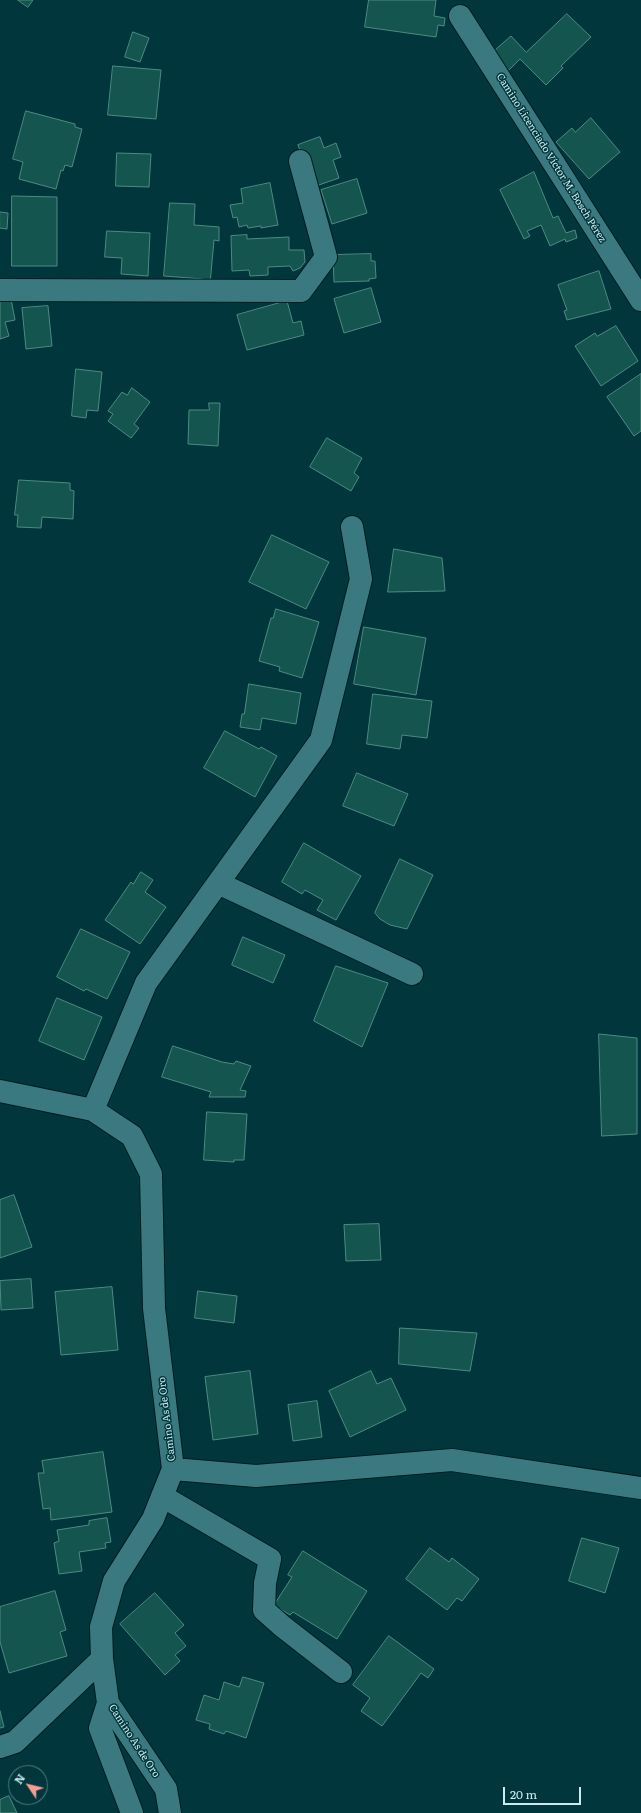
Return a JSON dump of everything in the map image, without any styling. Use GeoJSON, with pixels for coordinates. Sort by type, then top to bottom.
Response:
{"type":"FeatureCollection","features":[{"type":"Feature","properties":{"kind":"street","name":"Camino Licenciado Víctor M. Bosch Pérez"},"geometry":{"type":"LineString","coordinates":[[460,16],[641,300]]}},
{"type":"Feature","properties":{"kind":"street"},"geometry":{"type":"LineString","coordinates":[[0,290],[301,291],[326,257],[300,161]]}},
{"type":"Feature","properties":{"kind":"street"},"geometry":{"type":"LineString","coordinates":[[93,1110],[146,983],[321,740],[361,579],[352,527]]}},
{"type":"Feature","properties":{"kind":"street"},"geometry":{"type":"LineString","coordinates":[[218,883],[412,974]]}},
{"type":"Feature","properties":{"kind":"street","name":"Camino As de Oro"},"geometry":{"type":"LineString","coordinates":[[0,1091],[93,1110],[132,1136],[151,1174],[154,1308],[173,1469],[153,1518],[114,1581],[101,1627],[102,1659],[108,1703],[166,1788],[170,1813]]}},
{"type":"Feature","properties":{"kind":"street"},"geometry":{"type":"LineString","coordinates":[[173,1469],[256,1476],[452,1460],[641,1488]]}},
{"type":"Feature","properties":{"kind":"street"},"geometry":{"type":"LineString","coordinates":[[162,1496],[270,1559],[265,1583],[264,1610],[341,1672]]}},
{"type":"Feature","properties":{"kind":"street"},"geometry":{"type":"LineString","coordinates":[[0,1747],[15,1742],[102,1659]]}},
{"type":"Feature","properties":{"kind":"street"},"geometry":{"type":"LineString","coordinates":[[108,1703],[100,1728],[132,1813]]}},
{"type":"Feature","properties":{"kind":"building"},"geometry":{"type":"Polygon","coordinates":[[[18,0],[33,0],[28,7],[18,0]]]}},
{"type":"Feature","properties":{"kind":"building"},"geometry":{"type":"Polygon","coordinates":[[[369,0],[436,0],[434,16],[445,18],[444,26],[438,25],[436,37],[365,27],[369,0]]]}},
{"type":"Feature","properties":{"kind":"building"},"geometry":{"type":"Polygon","coordinates":[[[567,14],[591,37],[561,66],[563,68],[546,85],[520,59],[508,71],[495,50],[511,36],[526,52],[567,14]]]}},
{"type":"Feature","properties":{"kind":"building"},"geometry":{"type":"Polygon","coordinates":[[[133,32],[149,38],[140,62],[125,57],[133,32]]]}},
{"type":"Feature","properties":{"kind":"building"},"geometry":{"type":"Polygon","coordinates":[[[113,66],[161,70],[156,119],[108,115],[113,66]]]}},
{"type":"Feature","properties":{"kind":"building"},"geometry":{"type":"Polygon","coordinates":[[[26,111],[75,124],[75,127],[82,129],[72,167],[65,165],[63,171],[61,170],[56,189],[19,179],[23,162],[13,159],[26,111]]]}},
{"type":"Feature","properties":{"kind":"building"},"geometry":{"type":"Polygon","coordinates":[[[591,118],[620,152],[589,179],[556,142],[572,128],[575,132],[591,118]]]}},
{"type":"Feature","properties":{"kind":"building"},"geometry":{"type":"Polygon","coordinates":[[[320,137],[324,148],[336,143],[341,157],[333,160],[339,178],[313,187],[298,145],[320,137]]]}},
{"type":"Feature","properties":{"kind":"building"},"geometry":{"type":"Polygon","coordinates":[[[117,153],[151,154],[149,187],[116,186],[117,153]]]}},
{"type":"Feature","properties":{"kind":"building"},"geometry":{"type":"Polygon","coordinates":[[[534,172],[553,218],[558,216],[566,233],[575,230],[577,238],[566,242],[565,239],[550,246],[541,225],[527,231],[530,236],[524,239],[500,190],[534,172]]]}},
{"type":"Feature","properties":{"kind":"building"},"geometry":{"type":"Polygon","coordinates":[[[357,179],[367,213],[332,224],[321,190],[357,179]]]}},
{"type":"Feature","properties":{"kind":"building"},"geometry":{"type":"Polygon","coordinates":[[[270,183],[278,225],[261,228],[261,226],[248,228],[247,225],[239,227],[237,217],[233,218],[230,205],[243,203],[241,189],[270,183]]]}},
{"type":"Feature","properties":{"kind":"building"},"geometry":{"type":"Polygon","coordinates":[[[12,196],[57,197],[57,266],[12,266],[12,196]]]}},
{"type":"Feature","properties":{"kind":"building"},"geometry":{"type":"Polygon","coordinates":[[[170,203],[195,204],[194,225],[219,227],[219,241],[214,240],[210,284],[203,283],[203,279],[164,276],[170,203]]]}},
{"type":"Feature","properties":{"kind":"building"},"geometry":{"type":"Polygon","coordinates":[[[0,212],[8,213],[7,229],[0,228],[0,212]]]}},
{"type":"Feature","properties":{"kind":"building"},"geometry":{"type":"Polygon","coordinates":[[[107,231],[150,233],[148,276],[121,274],[122,258],[105,257],[107,231]]]}},
{"type":"Feature","properties":{"kind":"building"},"geometry":{"type":"Polygon","coordinates":[[[247,235],[247,239],[289,237],[289,250],[304,250],[305,262],[300,268],[293,271],[290,266],[268,267],[268,275],[250,276],[249,270],[232,271],[231,236],[247,235]]]}},
{"type":"Feature","properties":{"kind":"building"},"geometry":{"type":"Polygon","coordinates":[[[371,254],[371,261],[375,261],[376,278],[369,279],[369,281],[334,282],[333,255],[371,254]]]}},
{"type":"Feature","properties":{"kind":"building"},"geometry":{"type":"Polygon","coordinates":[[[599,271],[611,309],[567,320],[564,311],[567,310],[558,285],[599,271]]]}},
{"type":"Feature","properties":{"kind":"building"},"geometry":{"type":"Polygon","coordinates":[[[371,288],[381,322],[344,333],[334,299],[371,288]]]}},
{"type":"Feature","properties":{"kind":"building"},"geometry":{"type":"Polygon","coordinates":[[[11,299],[15,320],[5,322],[9,336],[0,339],[0,302],[11,299]]]}},
{"type":"Feature","properties":{"kind":"building"},"geometry":{"type":"Polygon","coordinates":[[[287,301],[293,323],[301,321],[304,335],[247,350],[237,315],[287,301]]]}},
{"type":"Feature","properties":{"kind":"building"},"geometry":{"type":"Polygon","coordinates":[[[48,306],[52,346],[26,349],[22,308],[48,306]]]}},
{"type":"Feature","properties":{"kind":"building"},"geometry":{"type":"Polygon","coordinates":[[[616,326],[638,361],[601,386],[575,346],[595,333],[597,336],[616,326]]]}},
{"type":"Feature","properties":{"kind":"building"},"geometry":{"type":"Polygon","coordinates":[[[76,369],[102,372],[98,411],[87,410],[86,418],[72,416],[76,369]]]}},
{"type":"Feature","properties":{"kind":"building"},"geometry":{"type":"Polygon","coordinates":[[[641,374],[641,431],[634,436],[607,397],[641,374]]]}},
{"type":"Feature","properties":{"kind":"building"},"geometry":{"type":"Polygon","coordinates":[[[132,388],[150,402],[134,424],[139,428],[131,438],[108,421],[113,414],[108,411],[122,392],[127,395],[132,388]]]}},
{"type":"Feature","properties":{"kind":"building"},"geometry":{"type":"Polygon","coordinates":[[[209,403],[220,403],[218,446],[188,444],[189,410],[209,410],[209,403]]]}},
{"type":"Feature","properties":{"kind":"building"},"geometry":{"type":"Polygon","coordinates":[[[327,438],[362,458],[354,473],[359,477],[351,491],[310,467],[327,438]]]}},
{"type":"Feature","properties":{"kind":"building"},"geometry":{"type":"Polygon","coordinates":[[[19,480],[70,483],[70,490],[74,491],[73,519],[42,517],[41,528],[17,527],[18,515],[15,515],[19,480]]]}},
{"type":"Feature","properties":{"kind":"building"},"geometry":{"type":"Polygon","coordinates":[[[272,535],[329,562],[306,609],[249,582],[272,535]]]}},
{"type":"Feature","properties":{"kind":"building"},"geometry":{"type":"Polygon","coordinates":[[[394,549],[442,558],[445,591],[388,592],[394,549]]]}},
{"type":"Feature","properties":{"kind":"building"},"geometry":{"type":"Polygon","coordinates":[[[276,609],[319,622],[302,678],[279,671],[280,667],[259,661],[271,618],[273,618],[276,609]]]}},
{"type":"Feature","properties":{"kind":"building"},"geometry":{"type":"Polygon","coordinates":[[[364,627],[426,638],[416,695],[354,684],[364,627]]]}},
{"type":"Feature","properties":{"kind":"building"},"geometry":{"type":"Polygon","coordinates":[[[249,684],[301,693],[296,724],[262,718],[260,730],[240,727],[242,714],[244,714],[249,684]]]}},
{"type":"Feature","properties":{"kind":"building"},"geometry":{"type":"Polygon","coordinates":[[[373,694],[432,701],[427,738],[402,735],[400,749],[367,744],[373,694]]]}},
{"type":"Feature","properties":{"kind":"building"},"geometry":{"type":"Polygon","coordinates":[[[225,731],[259,749],[261,747],[277,756],[255,797],[204,768],[225,731]]]}},
{"type":"Feature","properties":{"kind":"building"},"geometry":{"type":"Polygon","coordinates":[[[357,773],[408,794],[394,826],[343,806],[357,773]]]}},
{"type":"Feature","properties":{"kind":"building"},"geometry":{"type":"Polygon","coordinates":[[[304,843],[361,876],[336,920],[317,910],[323,900],[305,890],[302,894],[282,882],[304,843]]]}},
{"type":"Feature","properties":{"kind":"building"},"geometry":{"type":"Polygon","coordinates":[[[400,859],[433,875],[407,929],[390,925],[380,919],[375,913],[400,859]]]}},
{"type":"Feature","properties":{"kind":"building"},"geometry":{"type":"Polygon","coordinates":[[[141,872],[153,880],[145,892],[166,907],[140,944],[105,920],[131,882],[133,884],[141,872]]]}},
{"type":"Feature","properties":{"kind":"building"},"geometry":{"type":"Polygon","coordinates":[[[81,929],[130,952],[107,999],[86,989],[84,991],[57,977],[81,929]]]}},
{"type":"Feature","properties":{"kind":"building"},"geometry":{"type":"Polygon","coordinates":[[[243,937],[285,955],[273,983],[232,965],[243,937]]]}},
{"type":"Feature","properties":{"kind":"building"},"geometry":{"type":"Polygon","coordinates":[[[336,966],[388,983],[362,1047],[314,1021],[336,966]]]}},
{"type":"Feature","properties":{"kind":"building"},"geometry":{"type":"Polygon","coordinates":[[[57,998],[102,1017],[84,1060],[39,1041],[57,998]]]}},
{"type":"Feature","properties":{"kind":"building"},"geometry":{"type":"Polygon","coordinates":[[[599,1034],[637,1038],[637,1134],[602,1136],[599,1034]]]}},
{"type":"Feature","properties":{"kind":"building"},"geometry":{"type":"Polygon","coordinates":[[[173,1046],[222,1062],[234,1064],[236,1061],[251,1066],[240,1090],[246,1091],[245,1097],[209,1097],[211,1092],[162,1077],[173,1046]]]}},
{"type":"Feature","properties":{"kind":"building"},"geometry":{"type":"Polygon","coordinates":[[[207,1112],[247,1114],[244,1160],[234,1160],[234,1162],[204,1160],[207,1112]]]}},
{"type":"Feature","properties":{"kind":"building"},"geometry":{"type":"Polygon","coordinates":[[[14,1195],[32,1247],[0,1258],[0,1200],[14,1195]]]}},
{"type":"Feature","properties":{"kind":"building"},"geometry":{"type":"Polygon","coordinates":[[[379,1224],[381,1260],[346,1261],[344,1225],[379,1224]]]}},
{"type":"Feature","properties":{"kind":"building"},"geometry":{"type":"Polygon","coordinates":[[[31,1279],[33,1308],[1,1310],[0,1281],[31,1279]]]}},
{"type":"Feature","properties":{"kind":"building"},"geometry":{"type":"Polygon","coordinates":[[[112,1287],[118,1350],[61,1355],[55,1292],[112,1287]]]}},
{"type":"Feature","properties":{"kind":"building"},"geometry":{"type":"Polygon","coordinates":[[[198,1291],[237,1296],[234,1323],[195,1318],[198,1291]]]}},
{"type":"Feature","properties":{"kind":"building"},"geometry":{"type":"Polygon","coordinates":[[[400,1328],[477,1333],[470,1371],[399,1364],[400,1328]]]}},
{"type":"Feature","properties":{"kind":"building"},"geometry":{"type":"Polygon","coordinates":[[[250,1371],[258,1434],[213,1440],[205,1377],[250,1371]]]}},
{"type":"Feature","properties":{"kind":"building"},"geometry":{"type":"Polygon","coordinates":[[[371,1371],[377,1384],[391,1378],[406,1410],[350,1437],[329,1391],[371,1371]]]}},
{"type":"Feature","properties":{"kind":"building"},"geometry":{"type":"Polygon","coordinates":[[[317,1401],[322,1437],[293,1441],[288,1405],[317,1401]]]}},
{"type":"Feature","properties":{"kind":"building"},"geometry":{"type":"Polygon","coordinates":[[[103,1452],[112,1512],[51,1520],[50,1508],[43,1509],[38,1473],[44,1473],[42,1461],[103,1452]]]}},
{"type":"Feature","properties":{"kind":"building"},"geometry":{"type":"Polygon","coordinates":[[[107,1518],[111,1542],[105,1543],[106,1548],[79,1552],[82,1571],[59,1574],[54,1543],[59,1541],[57,1530],[89,1525],[89,1521],[107,1518]]]}},
{"type":"Feature","properties":{"kind":"building"},"geometry":{"type":"Polygon","coordinates":[[[582,1538],[619,1548],[605,1593],[569,1581],[582,1538]]]}},
{"type":"Feature","properties":{"kind":"building"},"geometry":{"type":"Polygon","coordinates":[[[430,1548],[449,1562],[452,1558],[479,1579],[462,1601],[457,1598],[447,1610],[406,1579],[430,1548]]]}},
{"type":"Feature","properties":{"kind":"building"},"geometry":{"type":"Polygon","coordinates":[[[303,1551],[367,1591],[337,1639],[293,1612],[290,1615],[274,1605],[292,1577],[288,1575],[303,1551]]]}},
{"type":"Feature","properties":{"kind":"building"},"geometry":{"type":"Polygon","coordinates":[[[55,1591],[66,1630],[60,1632],[67,1656],[9,1673],[0,1642],[0,1607],[55,1591]]]}},
{"type":"Feature","properties":{"kind":"building"},"geometry":{"type":"Polygon","coordinates":[[[155,1593],[184,1625],[175,1633],[186,1646],[175,1655],[180,1661],[165,1675],[120,1624],[155,1593]]]}},
{"type":"Feature","properties":{"kind":"building"},"geometry":{"type":"Polygon","coordinates":[[[389,1636],[434,1669],[428,1678],[421,1673],[382,1726],[361,1711],[370,1698],[353,1685],[389,1636]]]}},
{"type":"Feature","properties":{"kind":"building"},"geometry":{"type":"Polygon","coordinates":[[[243,1677],[264,1683],[246,1738],[226,1731],[224,1734],[209,1729],[210,1724],[196,1720],[204,1695],[219,1700],[224,1682],[239,1687],[243,1677]]]}},
{"type":"Feature","properties":{"kind":"building"},"geometry":{"type":"Polygon","coordinates":[[[0,1711],[4,1727],[0,1728],[0,1711]]]}},
{"type":"Feature","properties":{"kind":"building"},"geometry":{"type":"Polygon","coordinates":[[[8,1796],[8,1805],[13,1805],[17,1813],[0,1813],[0,1800],[8,1796]]]}}]}
